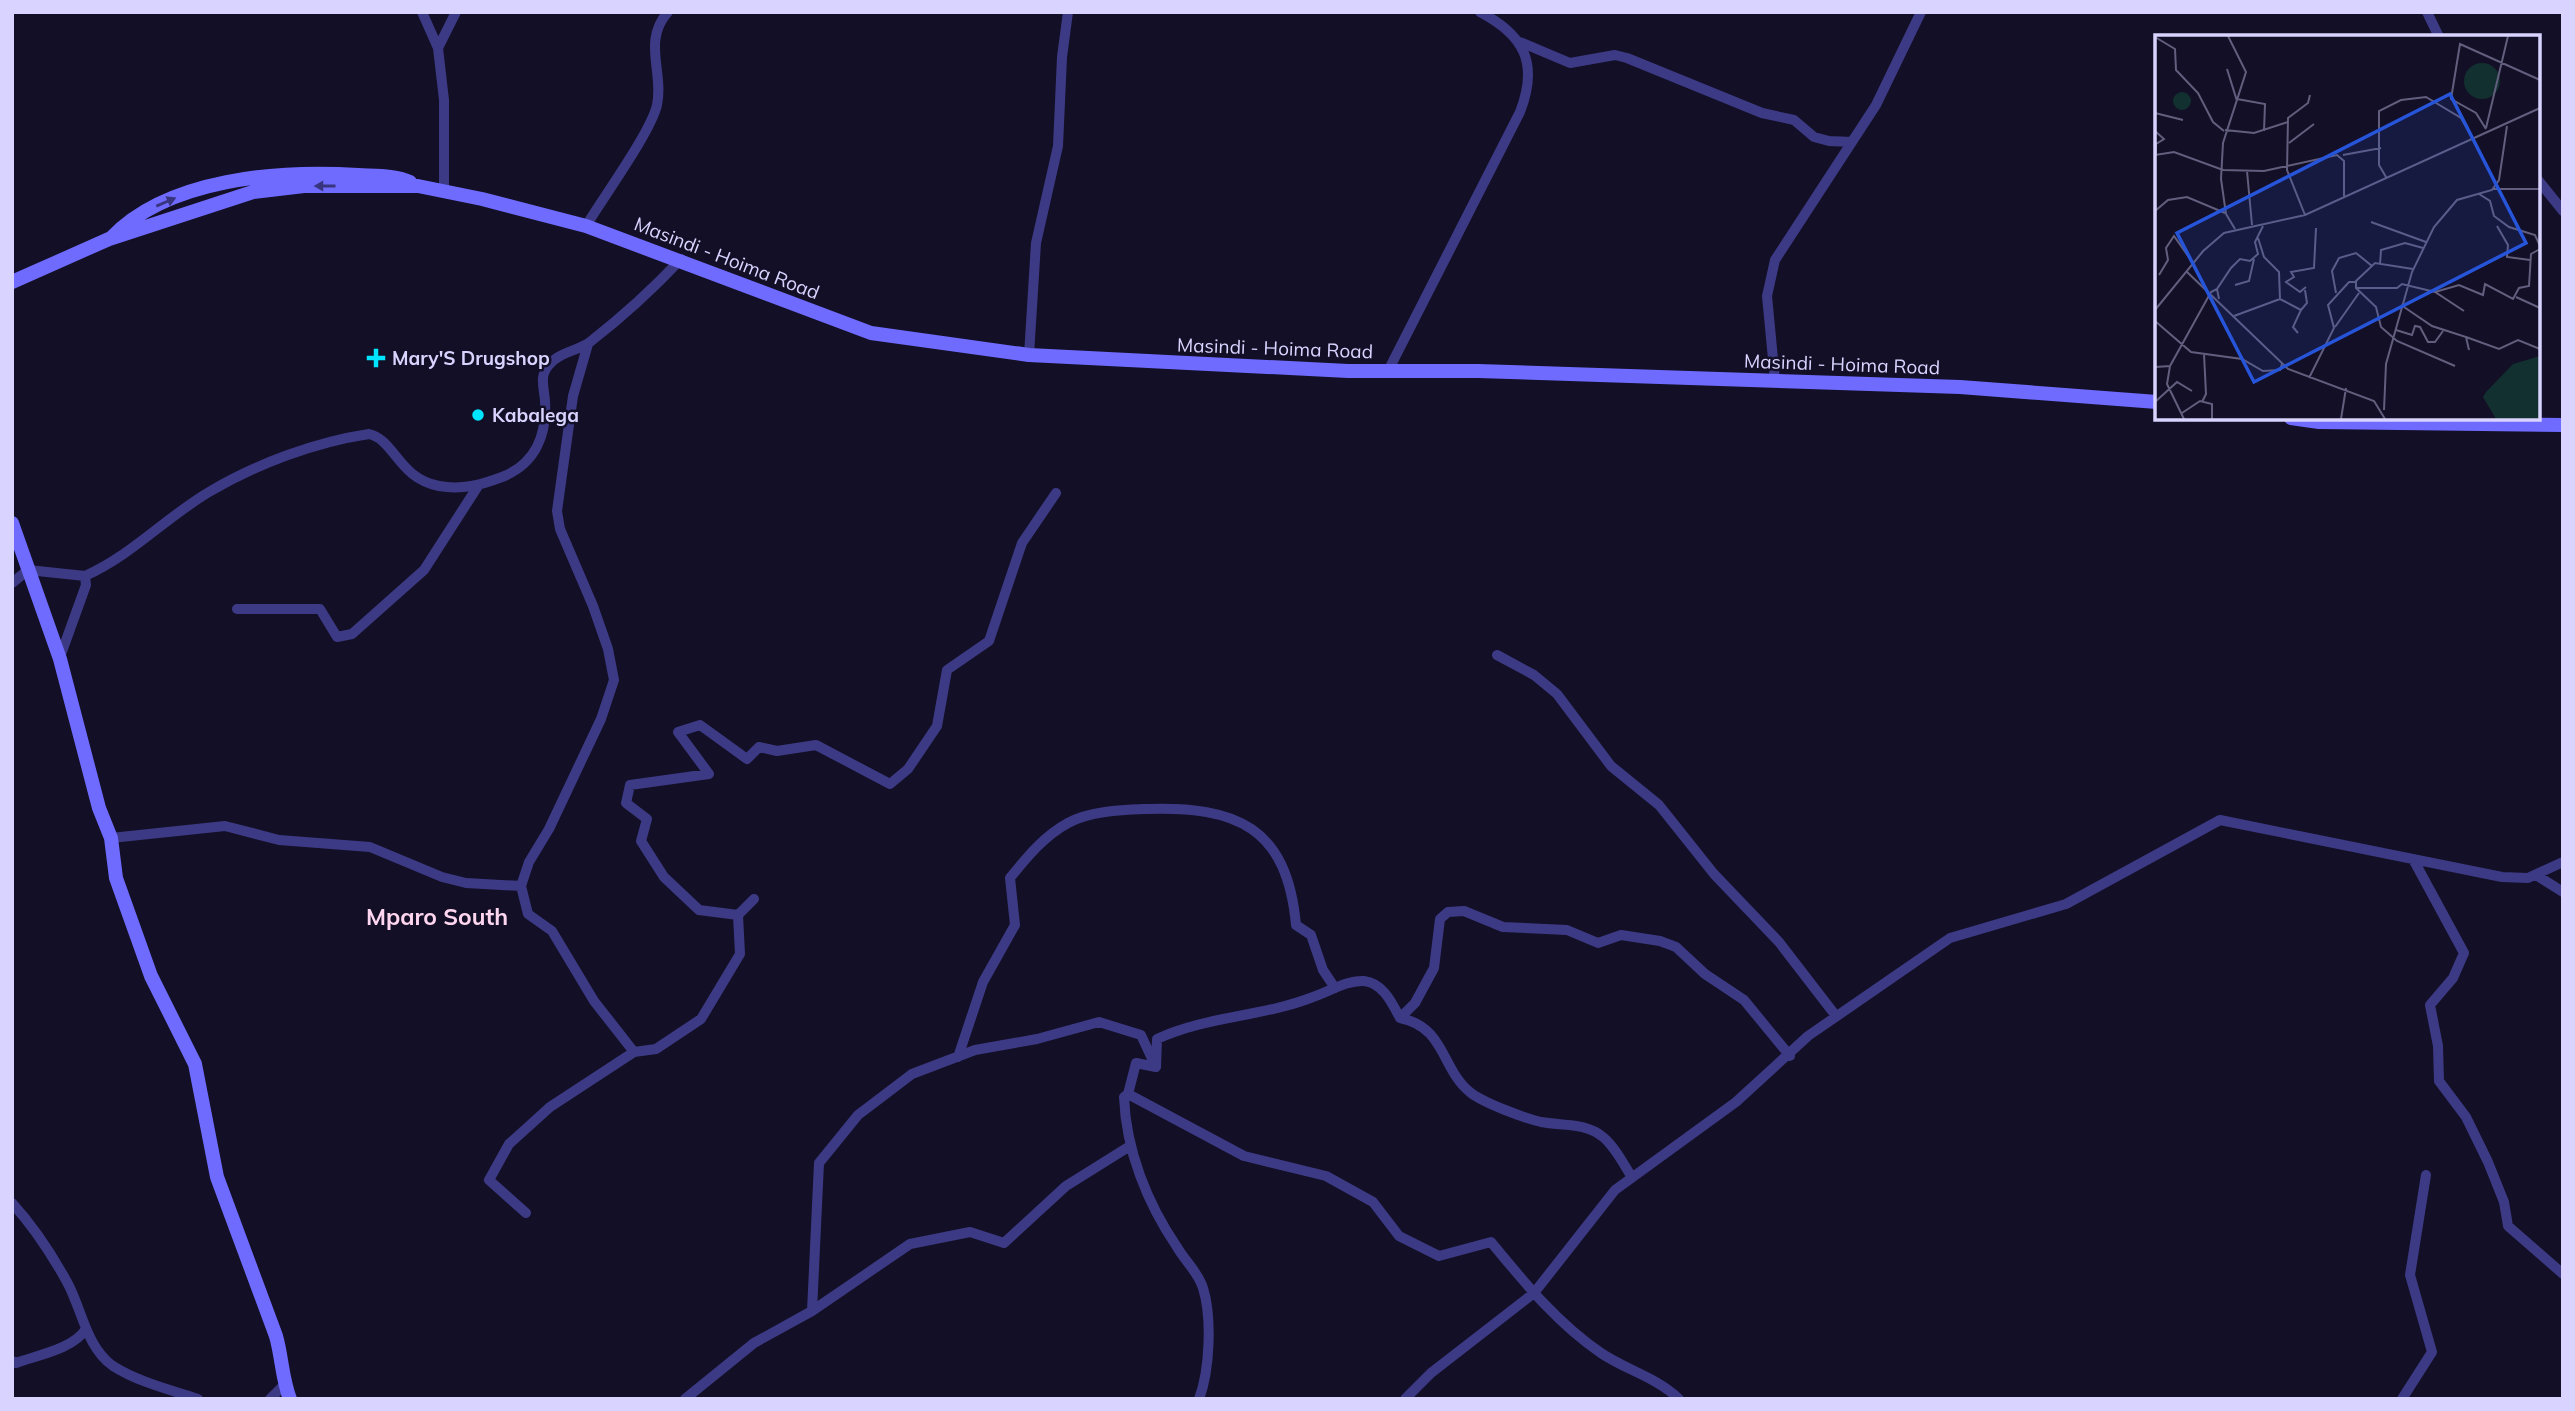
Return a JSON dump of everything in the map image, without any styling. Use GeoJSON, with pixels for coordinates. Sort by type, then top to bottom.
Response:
{"type":"FeatureCollection","features":[{"type":"Feature","properties":{"kind":"main road","name":"Masindi - Hoima Road"},"geometry":{"type":"LineString","coordinates":[[12,282],[110,239],[253,192],[304,186],[418,186],[444,190],[586,226],[681,259],[871,333],[1029,355],[1144,363],[1961,387],[2155,402]]}},
{"type":"Feature","properties":{"kind":"main road"},"geometry":{"type":"LineString","coordinates":[[2305,420],[2563,425]]}},
{"type":"Feature","properties":{"kind":"main road"},"geometry":{"type":"LineString","coordinates":[[12,523],[60,659],[99,808],[111,838],[116,878],[151,976],[195,1064],[217,1177],[276,1336],[284,1362],[287,1392]]}},
{"type":"Feature","properties":{"kind":"street"},"geometry":{"type":"LineString","coordinates":[[422,12],[438,48],[444,100],[444,190]]}},
{"type":"Feature","properties":{"kind":"street"},"geometry":{"type":"LineString","coordinates":[[438,48],[456,12]]}},
{"type":"Feature","properties":{"kind":"street"},"geometry":{"type":"LineString","coordinates":[[586,226],[654,114],[658,86],[653,44],[657,28],[668,12]]}},
{"type":"Feature","properties":{"kind":"street"},"geometry":{"type":"LineString","coordinates":[[1029,355],[1036,243],[1058,146],[1062,57],[1069,12]]}},
{"type":"Feature","properties":{"kind":"street"},"geometry":{"type":"LineString","coordinates":[[1480,12],[1500,24],[1520,42],[1570,63],[1605,56],[1627,58],[1762,113],[1791,119],[1822,140],[1852,142]]}},
{"type":"Feature","properties":{"kind":"street"},"geometry":{"type":"LineString","coordinates":[[1775,380],[1767,296],[1775,260],[1888,85],[1921,12]]}},
{"type":"Feature","properties":{"kind":"street"},"geometry":{"type":"LineString","coordinates":[[2427,12],[2438,35]]}},
{"type":"Feature","properties":{"kind":"street"},"geometry":{"type":"LineString","coordinates":[[1388,371],[1520,112],[1527,89],[1528,72],[1520,42]]}},
{"type":"Feature","properties":{"kind":"street"},"geometry":{"type":"LineString","coordinates":[[2540,182],[2563,211]]}},
{"type":"Feature","properties":{"kind":"street"},"geometry":{"type":"LineString","coordinates":[[12,583],[28,570],[85,576],[128,553],[209,492],[267,463],[361,435],[369,434],[382,439],[401,466],[420,479],[438,486],[478,486],[509,475],[532,458],[540,443],[546,414],[543,374],[555,358],[587,344],[662,281],[681,259]]}},
{"type":"Feature","properties":{"kind":"street"},"geometry":{"type":"LineString","coordinates":[[587,344],[573,396],[557,511],[560,529],[608,649],[614,680],[601,719],[549,829],[529,862],[521,886],[528,914],[552,931],[594,1001],[634,1052]]}},
{"type":"Feature","properties":{"kind":"street"},"geometry":{"type":"LineString","coordinates":[[237,609],[320,610],[337,637],[352,634],[424,570],[478,486]]}},
{"type":"Feature","properties":{"kind":"street"},"geometry":{"type":"LineString","coordinates":[[738,915],[699,910],[664,877],[641,841],[647,819],[626,803],[631,785],[709,774],[678,732],[700,725],[747,759],[759,747],[776,751],[816,745],[890,784],[908,769],[937,726],[947,670],[989,641],[1022,543],[1056,493]]}},
{"type":"Feature","properties":{"kind":"street"},"geometry":{"type":"LineString","coordinates":[[60,659],[86,585],[85,576]]}},
{"type":"Feature","properties":{"kind":"street"},"geometry":{"type":"LineString","coordinates":[[1497,655],[1534,676],[1557,694],[1611,766],[1659,805],[1714,874],[1779,942],[1836,1016]]}},
{"type":"Feature","properties":{"kind":"street"},"geometry":{"type":"LineString","coordinates":[[958,1057],[983,982],[1016,925],[1010,878],[1034,848],[1069,822],[1117,810],[1182,807],[1227,814],[1260,833],[1284,869],[1293,895],[1296,925],[1311,935],[1323,970],[1335,988]]}},
{"type":"Feature","properties":{"kind":"street"},"geometry":{"type":"LineString","coordinates":[[1405,1399],[1431,1373],[1534,1293],[1615,1190],[1631,1176],[1736,1102],[1790,1056],[1808,1036],[1950,938],[2066,904],[2220,820],[2502,877],[2536,875],[2563,862]]}},
{"type":"Feature","properties":{"kind":"street"},"geometry":{"type":"LineString","coordinates":[[111,838],[225,826],[279,840],[370,847],[442,877],[466,883],[521,886]]}},
{"type":"Feature","properties":{"kind":"street"},"geometry":{"type":"LineString","coordinates":[[2413,859],[2464,953],[2453,978],[2430,1005],[2438,1046],[2439,1082],[2466,1117],[2488,1162],[2504,1202],[2508,1226],[2563,1274]]}},
{"type":"Feature","properties":{"kind":"street"},"geometry":{"type":"LineString","coordinates":[[2536,875],[2563,892]]}},
{"type":"Feature","properties":{"kind":"street"},"geometry":{"type":"LineString","coordinates":[[526,1213],[489,1180],[509,1144],[550,1107],[634,1052],[656,1049],[701,1019],[740,954],[738,915],[754,899]]}},
{"type":"Feature","properties":{"kind":"street"},"geometry":{"type":"LineString","coordinates":[[1400,1018],[1415,1003],[1434,968],[1440,919],[1448,912],[1465,911],[1503,927],[1567,929],[1598,943],[1621,935],[1668,943],[1705,975],[1744,1000],[1790,1056]]}},
{"type":"Feature","properties":{"kind":"street"},"geometry":{"type":"LineString","coordinates":[[1156,1067],[1157,1039],[1181,1028],[1291,1005],[1352,982],[1373,984],[1386,994],[1400,1018],[1418,1022],[1447,1056],[1472,1094],[1539,1122],[1582,1126],[1594,1131],[1611,1145],[1631,1176]]}},
{"type":"Feature","properties":{"kind":"street"},"geometry":{"type":"LineString","coordinates":[[812,1311],[819,1163],[858,1115],[912,1074],[958,1057],[1099,1022],[1140,1035],[1156,1067]]}},
{"type":"Feature","properties":{"kind":"street"},"geometry":{"type":"LineString","coordinates":[[1156,1067],[1136,1063],[1128,1094],[1124,1097],[1125,1122],[1130,1146],[1155,1210],[1202,1286],[1209,1317],[1203,1387],[1199,1399]]}},
{"type":"Feature","properties":{"kind":"street"},"geometry":{"type":"LineString","coordinates":[[1128,1094],[1244,1156],[1326,1176],[1373,1202],[1399,1236],[1439,1256],[1491,1242],[1534,1293],[1601,1353],[1666,1386],[1679,1399]]}},
{"type":"Feature","properties":{"kind":"street"},"geometry":{"type":"LineString","coordinates":[[685,1399],[754,1343],[812,1311],[910,1244],[970,1232],[1004,1243],[1066,1186],[1130,1146]]}},
{"type":"Feature","properties":{"kind":"street"},"geometry":{"type":"LineString","coordinates":[[2402,1399],[2432,1352],[2410,1275],[2426,1175]]}},
{"type":"Feature","properties":{"kind":"street"},"geometry":{"type":"LineString","coordinates":[[12,1203],[39,1234],[68,1284],[86,1329],[112,1365],[198,1399]]}},
{"type":"Feature","properties":{"kind":"street"},"geometry":{"type":"LineString","coordinates":[[12,1360],[16,1363],[53,1350],[80,1338],[86,1329]]}},
{"type":"Feature","properties":{"kind":"street"},"geometry":{"type":"LineString","coordinates":[[270,1399],[287,1392]]}},
{"type":"Feature","properties":{"kind":"place","name":"Mary'S Drugshop"},"geometry":{"type":"Point","coordinates":[376,358]}},
{"type":"Feature","properties":{"kind":"place","name":"Kabalega"},"geometry":{"type":"Point","coordinates":[478,415]}},
{"type":"Feature","properties":{"kind":"district","name":"Mparo South"},"geometry":{"type":"Point","coordinates":[437,916]}}]}
